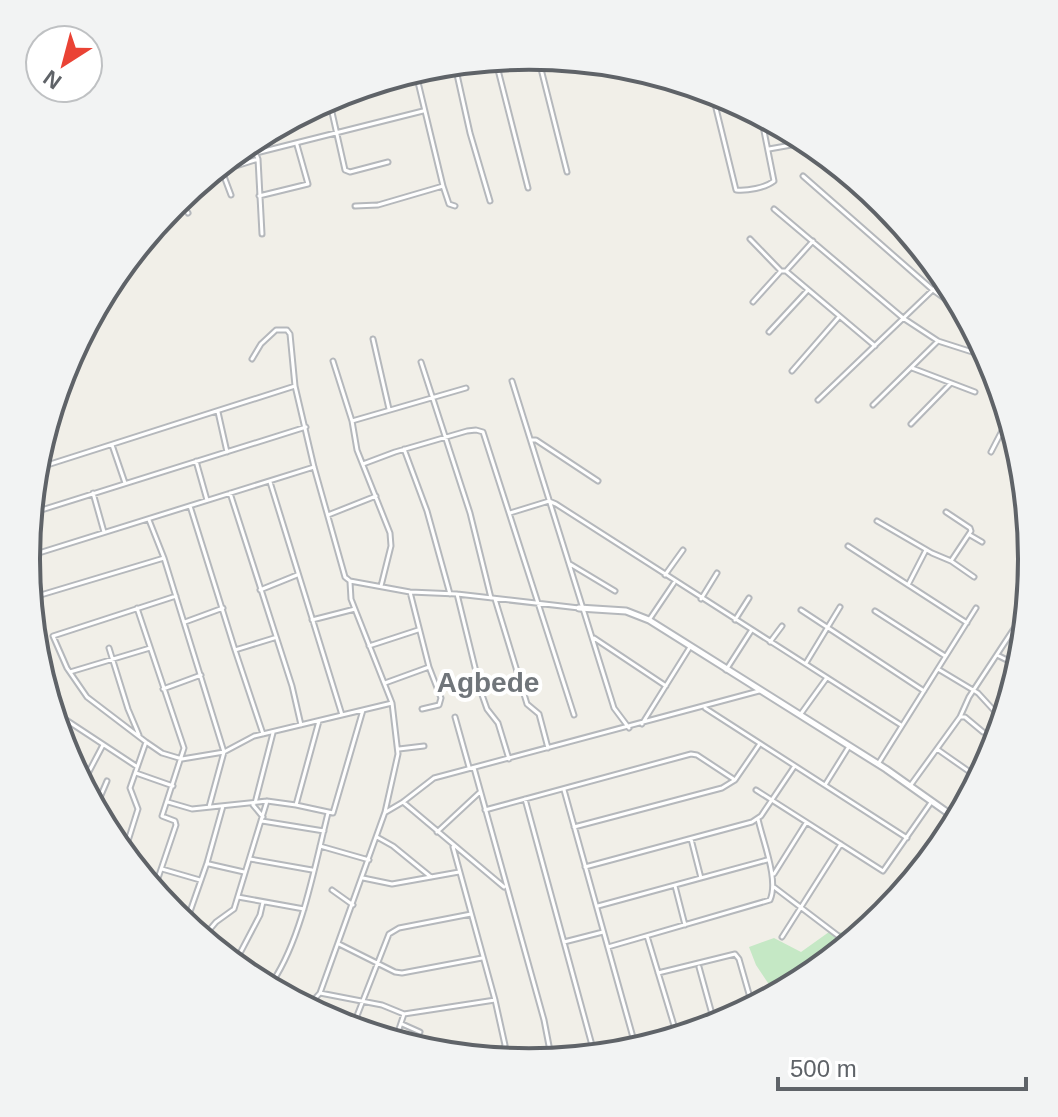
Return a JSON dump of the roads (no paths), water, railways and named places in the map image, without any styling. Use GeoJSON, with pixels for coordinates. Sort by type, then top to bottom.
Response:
{"type":"FeatureCollection","features":[{"type":"Feature","properties":{"kind":"street"},"geometry":{"type":"LineString","coordinates":[[541,70],[567,172]]}},
{"type":"Feature","properties":{"kind":"street"},"geometry":{"type":"LineString","coordinates":[[498,71],[528,188]]}},
{"type":"Feature","properties":{"kind":"street"},"geometry":{"type":"LineString","coordinates":[[457,75],[490,201]]}},
{"type":"Feature","properties":{"kind":"street"},"geometry":{"type":"LineString","coordinates":[[418,83],[443,186],[449,204],[455,206]]}},
{"type":"Feature","properties":{"kind":"street"},"geometry":{"type":"LineString","coordinates":[[716,107],[736,190],[773,182],[764,130]]}},
{"type":"Feature","properties":{"kind":"street"},"geometry":{"type":"LineString","coordinates":[[332,111],[347,171],[388,162]]}},
{"type":"Feature","properties":{"kind":"street"},"geometry":{"type":"LineString","coordinates":[[260,150],[423,111]]}},
{"type":"Feature","properties":{"kind":"street"},"geometry":{"type":"LineString","coordinates":[[259,196],[308,184],[297,143]]}},
{"type":"Feature","properties":{"kind":"street"},"geometry":{"type":"LineString","coordinates":[[767,149],[790,145]]}},
{"type":"Feature","properties":{"kind":"street"},"geometry":{"type":"LineString","coordinates":[[256,153],[262,234]]}},
{"type":"Feature","properties":{"kind":"street"},"geometry":{"type":"LineString","coordinates":[[239,165],[258,159]]}},
{"type":"Feature","properties":{"kind":"street"},"geometry":{"type":"LineString","coordinates":[[803,176],[941,296]]}},
{"type":"Feature","properties":{"kind":"street"},"geometry":{"type":"LineString","coordinates":[[224,177],[231,195]]}},
{"type":"Feature","properties":{"kind":"street"},"geometry":{"type":"LineString","coordinates":[[355,206],[378,205],[443,186]]}},
{"type":"Feature","properties":{"kind":"street"},"geometry":{"type":"LineString","coordinates":[[774,209],[903,318],[938,341],[973,352]]}},
{"type":"Feature","properties":{"kind":"street"},"geometry":{"type":"LineString","coordinates":[[750,239],[783,271],[875,346]]}},
{"type":"Feature","properties":{"kind":"street"},"geometry":{"type":"LineString","coordinates":[[753,302],[813,241]]}},
{"type":"Feature","properties":{"kind":"street"},"geometry":{"type":"LineString","coordinates":[[818,400],[936,287]]}},
{"type":"Feature","properties":{"kind":"street"},"geometry":{"type":"LineString","coordinates":[[769,332],[808,290]]}},
{"type":"Feature","properties":{"kind":"street"},"geometry":{"type":"LineString","coordinates":[[792,371],[840,317]]}},
{"type":"Feature","properties":{"kind":"street"},"geometry":{"type":"LineString","coordinates":[[252,359],[269,335],[276,330],[287,330],[292,341],[295,386],[314,467],[342,570],[350,581],[349,594],[392,703],[399,749],[377,837],[339,944],[315,998]]}},
{"type":"Feature","properties":{"kind":"street"},"geometry":{"type":"LineString","coordinates":[[373,339],[389,409]]}},
{"type":"Feature","properties":{"kind":"street"},"geometry":{"type":"LineString","coordinates":[[873,405],[938,341]]}},
{"type":"Feature","properties":{"kind":"street"},"geometry":{"type":"LineString","coordinates":[[333,361],[363,464],[391,540],[381,586]]}},
{"type":"Feature","properties":{"kind":"street"},"geometry":{"type":"LineString","coordinates":[[421,362],[527,704],[539,714],[548,749]]}},
{"type":"Feature","properties":{"kind":"street"},"geometry":{"type":"LineString","coordinates":[[912,368],[975,392]]}},
{"type":"Feature","properties":{"kind":"street"},"geometry":{"type":"LineString","coordinates":[[512,381],[614,708],[629,728]]}},
{"type":"Feature","properties":{"kind":"street"},"geometry":{"type":"LineString","coordinates":[[911,424],[951,382]]}},
{"type":"Feature","properties":{"kind":"street"},"geometry":{"type":"LineString","coordinates":[[49,465],[295,386]]}},
{"type":"Feature","properties":{"kind":"street"},"geometry":{"type":"LineString","coordinates":[[352,421],[466,388]]}},
{"type":"Feature","properties":{"kind":"street"},"geometry":{"type":"LineString","coordinates":[[218,412],[227,452]]}},
{"type":"Feature","properties":{"kind":"street"},"geometry":{"type":"LineString","coordinates":[[43,509],[306,427]]}},
{"type":"Feature","properties":{"kind":"street"},"geometry":{"type":"LineString","coordinates":[[363,464],[445,438],[476,430],[483,432],[574,715]]}},
{"type":"Feature","properties":{"kind":"street"},"geometry":{"type":"LineString","coordinates":[[991,452],[1001,432]]}},
{"type":"Feature","properties":{"kind":"street"},"geometry":{"type":"LineString","coordinates":[[531,440],[536,440],[598,481]]}},
{"type":"Feature","properties":{"kind":"street"},"geometry":{"type":"LineString","coordinates":[[112,445],[125,483]]}},
{"type":"Feature","properties":{"kind":"street"},"geometry":{"type":"LineString","coordinates":[[404,449],[427,511],[450,594]]}},
{"type":"Feature","properties":{"kind":"street"},"geometry":{"type":"LineString","coordinates":[[196,461],[207,500]]}},
{"type":"Feature","properties":{"kind":"street"},"geometry":{"type":"LineString","coordinates":[[40,552],[314,467]]}},
{"type":"Feature","properties":{"kind":"street"},"geometry":{"type":"LineString","coordinates":[[270,480],[342,715]]}},
{"type":"Feature","properties":{"kind":"street"},"geometry":{"type":"LineString","coordinates":[[93,493],[104,532]]}},
{"type":"Feature","properties":{"kind":"street"},"geometry":{"type":"LineString","coordinates":[[230,493],[301,725]]}},
{"type":"Feature","properties":{"kind":"street"},"geometry":{"type":"LineString","coordinates":[[327,515],[376,496]]}},
{"type":"Feature","properties":{"kind":"street"},"geometry":{"type":"LineString","coordinates":[[510,513],[549,501],[901,725]]}},
{"type":"Feature","properties":{"kind":"street"},"geometry":{"type":"LineString","coordinates":[[190,506],[263,734]]}},
{"type":"Feature","properties":{"kind":"street"},"geometry":{"type":"LineString","coordinates":[[946,512],[970,528],[970,535],[951,561]]}},
{"type":"Feature","properties":{"kind":"street"},"geometry":{"type":"LineString","coordinates":[[149,520],[185,622],[224,752],[209,807]]}},
{"type":"Feature","properties":{"kind":"street"},"geometry":{"type":"LineString","coordinates":[[877,521],[974,577]]}},
{"type":"Feature","properties":{"kind":"street"},"geometry":{"type":"LineString","coordinates":[[970,535],[982,542]]}},
{"type":"Feature","properties":{"kind":"street"},"geometry":{"type":"LineString","coordinates":[[848,546],[967,623]]}},
{"type":"Feature","properties":{"kind":"street"},"geometry":{"type":"LineString","coordinates":[[665,575],[683,550]]}},
{"type":"Feature","properties":{"kind":"street"},"geometry":{"type":"LineString","coordinates":[[908,585],[926,550]]}},
{"type":"Feature","properties":{"kind":"street"},"geometry":{"type":"LineString","coordinates":[[925,556],[932,553]]}},
{"type":"Feature","properties":{"kind":"street"},"geometry":{"type":"LineString","coordinates":[[41,595],[164,558]]}},
{"type":"Feature","properties":{"kind":"street"},"geometry":{"type":"LineString","coordinates":[[569,564],[615,591]]}},
{"type":"Feature","properties":{"kind":"street"},"geometry":{"type":"LineString","coordinates":[[701,599],[717,573]]}},
{"type":"Feature","properties":{"kind":"street"},"geometry":{"type":"LineString","coordinates":[[260,590],[298,575]]}},
{"type":"Feature","properties":{"kind":"street"},"geometry":{"type":"LineString","coordinates":[[350,581],[410,592],[626,611],[649,620],[878,764],[947,812]]}},
{"type":"Feature","properties":{"kind":"street"},"geometry":{"type":"LineString","coordinates":[[649,620],[675,583]]}},
{"type":"Feature","properties":{"kind":"street"},"geometry":{"type":"LineString","coordinates":[[410,592],[440,703],[422,709]]}},
{"type":"Feature","properties":{"kind":"street"},"geometry":{"type":"LineString","coordinates":[[457,594],[476,678],[487,709],[498,723],[509,759]]}},
{"type":"Feature","properties":{"kind":"street"},"geometry":{"type":"LineString","coordinates":[[176,596],[53,635],[70,672],[87,697],[162,753],[182,759],[224,752],[263,734],[392,703]]}},
{"type":"Feature","properties":{"kind":"street"},"geometry":{"type":"LineString","coordinates":[[735,620],[749,598]]}},
{"type":"Feature","properties":{"kind":"street"},"geometry":{"type":"LineString","coordinates":[[806,663],[840,607]]}},
{"type":"Feature","properties":{"kind":"street"},"geometry":{"type":"LineString","coordinates":[[137,608],[184,748],[162,816],[177,823],[159,878]]}},
{"type":"Feature","properties":{"kind":"street"},"geometry":{"type":"LineString","coordinates":[[185,622],[223,608]]}},
{"type":"Feature","properties":{"kind":"street"},"geometry":{"type":"LineString","coordinates":[[878,764],[976,608]]}},
{"type":"Feature","properties":{"kind":"street"},"geometry":{"type":"LineString","coordinates":[[311,620],[355,609]]}},
{"type":"Feature","properties":{"kind":"street"},"geometry":{"type":"LineString","coordinates":[[801,610],[924,691]]}},
{"type":"Feature","properties":{"kind":"street"},"geometry":{"type":"LineString","coordinates":[[875,611],[945,656]]}},
{"type":"Feature","properties":{"kind":"street"},"geometry":{"type":"LineString","coordinates":[[770,642],[782,626]]}},
{"type":"Feature","properties":{"kind":"street"},"geometry":{"type":"LineString","coordinates":[[369,646],[418,630]]}},
{"type":"Feature","properties":{"kind":"street"},"geometry":{"type":"LineString","coordinates":[[726,670],[751,631]]}},
{"type":"Feature","properties":{"kind":"street"},"geometry":{"type":"LineString","coordinates":[[910,786],[960,717],[1013,631]]}},
{"type":"Feature","properties":{"kind":"street"},"geometry":{"type":"LineString","coordinates":[[235,650],[275,638]]}},
{"type":"Feature","properties":{"kind":"street"},"geometry":{"type":"LineString","coordinates":[[594,638],[666,686]]}},
{"type":"Feature","properties":{"kind":"street"},"geometry":{"type":"LineString","coordinates":[[642,724],[690,647]]}},
{"type":"Feature","properties":{"kind":"street"},"geometry":{"type":"LineString","coordinates":[[109,648],[139,735]]}},
{"type":"Feature","properties":{"kind":"street"},"geometry":{"type":"LineString","coordinates":[[70,672],[151,648]]}},
{"type":"Feature","properties":{"kind":"street"},"geometry":{"type":"LineString","coordinates":[[997,655],[1007,660]]}},
{"type":"Feature","properties":{"kind":"street"},"geometry":{"type":"LineString","coordinates":[[385,683],[429,667]]}},
{"type":"Feature","properties":{"kind":"street"},"geometry":{"type":"LineString","coordinates":[[938,669],[974,690],[994,710]]}},
{"type":"Feature","properties":{"kind":"street"},"geometry":{"type":"LineString","coordinates":[[163,689],[201,675]]}},
{"type":"Feature","properties":{"kind":"street"},"geometry":{"type":"LineString","coordinates":[[800,715],[827,677]]}},
{"type":"Feature","properties":{"kind":"street"},"geometry":{"type":"LineString","coordinates":[[385,812],[434,778],[759,691]]}},
{"type":"Feature","properties":{"kind":"street"},"geometry":{"type":"LineString","coordinates":[[703,707],[907,838]]}},
{"type":"Feature","properties":{"kind":"street"},"geometry":{"type":"LineString","coordinates":[[168,802],[192,809],[267,801],[328,813],[335,811],[363,710]]}},
{"type":"Feature","properties":{"kind":"street"},"geometry":{"type":"LineString","coordinates":[[455,717],[480,792],[549,1047]]}},
{"type":"Feature","properties":{"kind":"street"},"geometry":{"type":"LineString","coordinates":[[960,717],[965,717],[983,732]]}},
{"type":"Feature","properties":{"kind":"street"},"geometry":{"type":"LineString","coordinates":[[296,805],[319,721]]}},
{"type":"Feature","properties":{"kind":"street"},"geometry":{"type":"LineString","coordinates":[[69,723],[136,766]]}},
{"type":"Feature","properties":{"kind":"street"},"geometry":{"type":"LineString","coordinates":[[262,819],[254,803],[273,732]]}},
{"type":"Feature","properties":{"kind":"street"},"geometry":{"type":"LineString","coordinates":[[129,839],[138,809],[130,788],[146,742]]}},
{"type":"Feature","properties":{"kind":"street"},"geometry":{"type":"LineString","coordinates":[[89,772],[103,745]]}},
{"type":"Feature","properties":{"kind":"street"},"geometry":{"type":"LineString","coordinates":[[574,827],[722,788],[735,780],[759,745]]}},
{"type":"Feature","properties":{"kind":"street"},"geometry":{"type":"LineString","coordinates":[[399,749],[424,746]]}},
{"type":"Feature","properties":{"kind":"street"},"geometry":{"type":"LineString","coordinates":[[825,785],[849,746]]}},
{"type":"Feature","properties":{"kind":"street"},"geometry":{"type":"LineString","coordinates":[[937,748],[970,772]]}},
{"type":"Feature","properties":{"kind":"street"},"geometry":{"type":"LineString","coordinates":[[485,810],[691,754],[735,780]]}},
{"type":"Feature","properties":{"kind":"street"},"geometry":{"type":"LineString","coordinates":[[585,867],[758,819],[794,767]]}},
{"type":"Feature","properties":{"kind":"street"},"geometry":{"type":"LineString","coordinates":[[136,773],[173,786]]}},
{"type":"Feature","properties":{"kind":"street"},"geometry":{"type":"LineString","coordinates":[[101,795],[107,781]]}},
{"type":"Feature","properties":{"kind":"street"},"geometry":{"type":"LineString","coordinates":[[564,789],[633,1036]]}},
{"type":"Feature","properties":{"kind":"street"},"geometry":{"type":"LineString","coordinates":[[756,790],[883,871],[932,801]]}},
{"type":"Feature","properties":{"kind":"street"},"geometry":{"type":"LineString","coordinates":[[437,832],[480,792]]}},
{"type":"Feature","properties":{"kind":"street"},"geometry":{"type":"LineString","coordinates":[[525,799],[591,1043]]}},
{"type":"Feature","properties":{"kind":"street"},"geometry":{"type":"LineString","coordinates":[[210,929],[232,912],[267,801]]}},
{"type":"Feature","properties":{"kind":"street"},"geometry":{"type":"LineString","coordinates":[[403,802],[453,847],[507,889]]}},
{"type":"Feature","properties":{"kind":"street"},"geometry":{"type":"LineString","coordinates":[[190,910],[223,806]]}},
{"type":"Feature","properties":{"kind":"street"},"geometry":{"type":"LineString","coordinates":[[276,977],[304,909],[328,813]]}},
{"type":"Feature","properties":{"kind":"street"},"geometry":{"type":"LineString","coordinates":[[262,819],[324,831]]}},
{"type":"Feature","properties":{"kind":"street"},"geometry":{"type":"LineString","coordinates":[[608,947],[768,902],[774,887],[774,874],[767,860],[758,819]]}},
{"type":"Feature","properties":{"kind":"street"},"geometry":{"type":"LineString","coordinates":[[774,874],[806,822]]}},
{"type":"Feature","properties":{"kind":"street"},"geometry":{"type":"LineString","coordinates":[[377,837],[431,877]]}},
{"type":"Feature","properties":{"kind":"street"},"geometry":{"type":"LineString","coordinates":[[691,838],[701,878]]}},
{"type":"Feature","properties":{"kind":"street"},"geometry":{"type":"LineString","coordinates":[[782,937],[841,844]]}},
{"type":"Feature","properties":{"kind":"street"},"geometry":{"type":"LineString","coordinates":[[320,846],[369,860]]}},
{"type":"Feature","properties":{"kind":"street"},"geometry":{"type":"LineString","coordinates":[[453,847],[495,1000],[504,1046]]}},
{"type":"Feature","properties":{"kind":"street"},"geometry":{"type":"LineString","coordinates":[[250,859],[312,870]]}},
{"type":"Feature","properties":{"kind":"street"},"geometry":{"type":"LineString","coordinates":[[598,906],[767,860]]}},
{"type":"Feature","properties":{"kind":"street"},"geometry":{"type":"LineString","coordinates":[[207,863],[244,872]]}},
{"type":"Feature","properties":{"kind":"street"},"geometry":{"type":"LineString","coordinates":[[162,869],[200,880]]}},
{"type":"Feature","properties":{"kind":"street"},"geometry":{"type":"LineString","coordinates":[[363,878],[392,884],[459,872]]}},
{"type":"Feature","properties":{"kind":"street"},"geometry":{"type":"LineString","coordinates":[[674,885],[685,925]]}},
{"type":"Feature","properties":{"kind":"street"},"geometry":{"type":"LineString","coordinates":[[774,887],[839,936]]}},
{"type":"Feature","properties":{"kind":"street"},"geometry":{"type":"LineString","coordinates":[[332,890],[353,905]]}},
{"type":"Feature","properties":{"kind":"street"},"geometry":{"type":"LineString","coordinates":[[238,897],[304,909]]}},
{"type":"Feature","properties":{"kind":"street"},"geometry":{"type":"LineString","coordinates":[[240,953],[260,915],[263,902]]}},
{"type":"Feature","properties":{"kind":"street"},"geometry":{"type":"LineString","coordinates":[[357,1016],[376,962],[392,930],[471,914]]}},
{"type":"Feature","properties":{"kind":"street"},"geometry":{"type":"LineString","coordinates":[[564,942],[604,931]]}},
{"type":"Feature","properties":{"kind":"street"},"geometry":{"type":"LineString","coordinates":[[647,936],[674,1026]]}},
{"type":"Feature","properties":{"kind":"street"},"geometry":{"type":"LineString","coordinates":[[339,944],[402,973],[482,958]]}},
{"type":"Feature","properties":{"kind":"street"},"geometry":{"type":"LineString","coordinates":[[658,973],[737,955],[749,994]]}},
{"type":"Feature","properties":{"kind":"street"},"geometry":{"type":"LineString","coordinates":[[699,965],[711,1012]]}},
{"type":"Feature","properties":{"kind":"street"},"geometry":{"type":"LineString","coordinates":[[320,993],[382,1005],[404,1014],[495,1000]]}},
{"type":"Feature","properties":{"kind":"street"},"geometry":{"type":"LineString","coordinates":[[399,1030],[404,1014]]}},
{"type":"Feature","properties":{"kind":"street"},"geometry":{"type":"LineString","coordinates":[[402,1024],[420,1032]]}},
{"type":"Feature","properties":{"kind":"district","name":"Agbede"},"geometry":{"type":"Point","coordinates":[488,682]}}]}
